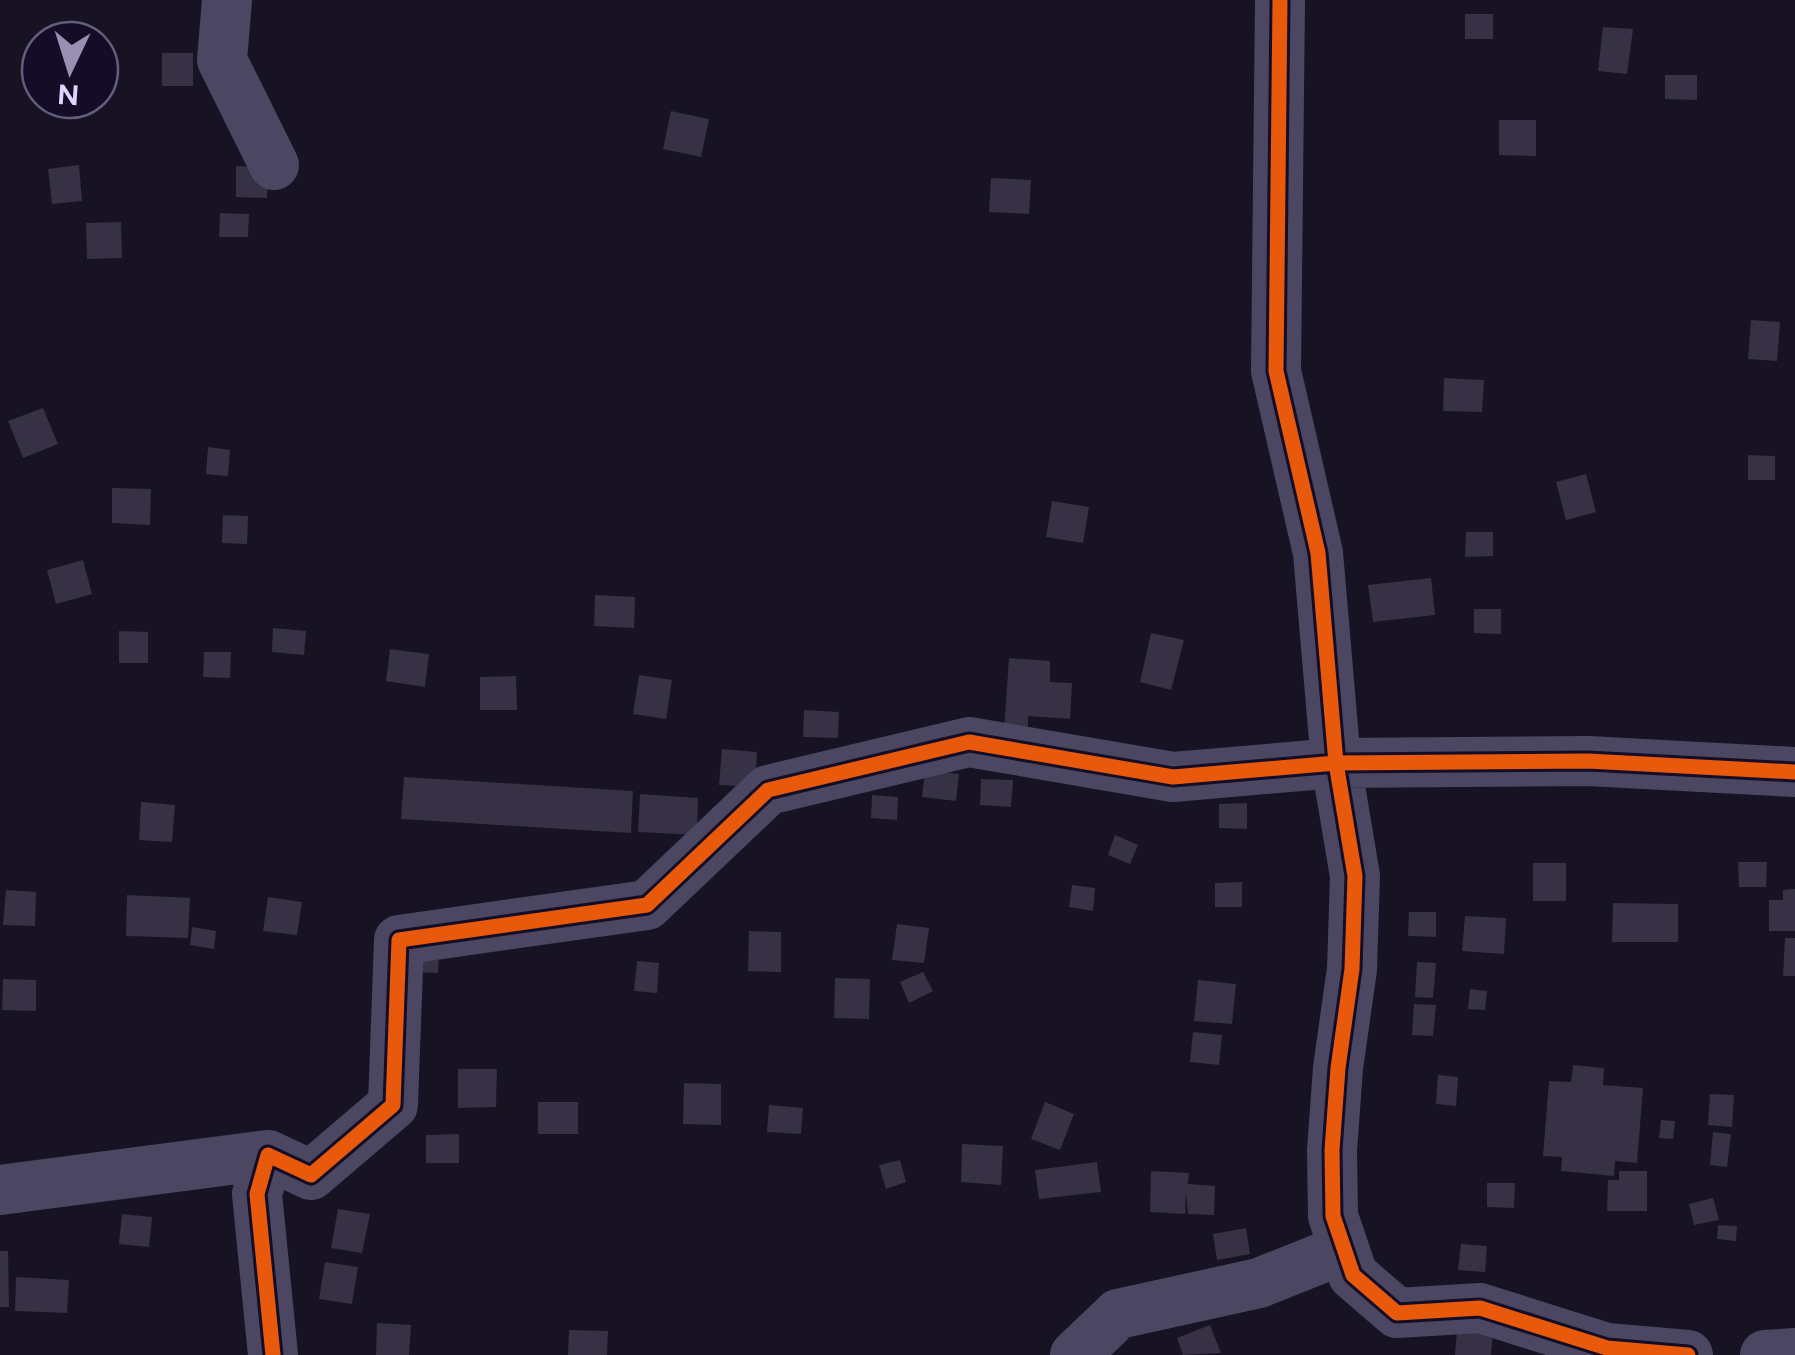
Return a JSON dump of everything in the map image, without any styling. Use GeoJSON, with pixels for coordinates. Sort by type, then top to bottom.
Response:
{"type":"FeatureCollection","features":[{"type":"Feature","properties":{"kind":"street"},"geometry":{"type":"LineString","coordinates":[[227,0],[222,60],[274,166]]}},
{"type":"Feature","properties":{"kind":"street"},"geometry":{"type":"LineString","coordinates":[[1280,0],[1276,371],[1318,553],[1336,763],[1355,876],[1352,969],[1338,1068],[1332,1150],[1333,1216],[1354,1275],[1397,1313],[1480,1308],[1607,1348],[1688,1355]]}},
{"type":"Feature","properties":{"kind":"street"},"geometry":{"type":"LineString","coordinates":[[0,1190],[268,1154],[312,1175],[392,1105],[399,940],[647,905],[768,790],[969,742],[1172,777],[1336,763],[1588,761],[1795,772]]}},
{"type":"Feature","properties":{"kind":"street"},"geometry":{"type":"LineString","coordinates":[[268,1154],[258,1194],[273,1355]]}},
{"type":"Feature","properties":{"kind":"street"},"geometry":{"type":"LineString","coordinates":[[1074,1355],[1118,1314],[1259,1283],[1344,1249]]}},
{"type":"Feature","properties":{"kind":"street"},"geometry":{"type":"LineString","coordinates":[[1766,1355],[1795,1353]]}},
{"type":"Feature","properties":{"kind":"building"},"geometry":{"type":"Polygon","coordinates":[[[1465,14],[1493,14],[1493,39],[1465,39],[1465,14]]]}},
{"type":"Feature","properties":{"kind":"building"},"geometry":{"type":"Polygon","coordinates":[[[1603,27],[1633,29],[1627,74],[1598,71],[1603,27]]]}},
{"type":"Feature","properties":{"kind":"building"},"geometry":{"type":"Polygon","coordinates":[[[162,53],[193,53],[193,86],[162,86],[162,53]]]}},
{"type":"Feature","properties":{"kind":"building"},"geometry":{"type":"Polygon","coordinates":[[[1665,75],[1697,75],[1697,100],[1665,99],[1665,75]]]}},
{"type":"Feature","properties":{"kind":"building"},"geometry":{"type":"Polygon","coordinates":[[[671,111],[709,119],[701,157],[663,149],[671,111]]]}},
{"type":"Feature","properties":{"kind":"building"},"geometry":{"type":"Polygon","coordinates":[[[1499,120],[1536,120],[1536,156],[1499,155],[1499,120]]]}},
{"type":"Feature","properties":{"kind":"building"},"geometry":{"type":"Polygon","coordinates":[[[79,165],[82,201],[52,204],[48,169],[79,165]]]}},
{"type":"Feature","properties":{"kind":"building"},"geometry":{"type":"Polygon","coordinates":[[[236,166],[268,167],[267,198],[236,197],[236,166]]]}},
{"type":"Feature","properties":{"kind":"building"},"geometry":{"type":"Polygon","coordinates":[[[991,178],[1031,180],[1029,214],[989,212],[991,178]]]}},
{"type":"Feature","properties":{"kind":"building"},"geometry":{"type":"Polygon","coordinates":[[[220,213],[249,214],[248,237],[219,237],[220,213]]]}},
{"type":"Feature","properties":{"kind":"building"},"geometry":{"type":"Polygon","coordinates":[[[121,222],[122,258],[87,259],[86,223],[121,222]]]}},
{"type":"Feature","properties":{"kind":"building"},"geometry":{"type":"Polygon","coordinates":[[[1751,320],[1780,322],[1777,361],[1748,359],[1751,320]]]}},
{"type":"Feature","properties":{"kind":"building"},"geometry":{"type":"Polygon","coordinates":[[[1444,378],[1484,380],[1482,412],[1443,411],[1444,378]]]}},
{"type":"Feature","properties":{"kind":"building"},"geometry":{"type":"Polygon","coordinates":[[[43,408],[58,444],[23,458],[8,421],[43,408]]]}},
{"type":"Feature","properties":{"kind":"building"},"geometry":{"type":"Polygon","coordinates":[[[208,447],[230,450],[228,476],[206,474],[208,447]]]}},
{"type":"Feature","properties":{"kind":"building"},"geometry":{"type":"Polygon","coordinates":[[[1748,455],[1775,456],[1775,480],[1748,480],[1748,455]]]}},
{"type":"Feature","properties":{"kind":"building"},"geometry":{"type":"Polygon","coordinates":[[[1586,474],[1596,512],[1566,520],[1556,482],[1586,474]]]}},
{"type":"Feature","properties":{"kind":"building"},"geometry":{"type":"Polygon","coordinates":[[[112,488],[151,489],[150,525],[112,523],[112,488]]]}},
{"type":"Feature","properties":{"kind":"building"},"geometry":{"type":"Polygon","coordinates":[[[1052,501],[1089,507],[1083,543],[1046,537],[1052,501]]]}},
{"type":"Feature","properties":{"kind":"building"},"geometry":{"type":"Polygon","coordinates":[[[223,515],[248,516],[247,544],[222,543],[223,515]]]}},
{"type":"Feature","properties":{"kind":"building"},"geometry":{"type":"Polygon","coordinates":[[[1466,532],[1493,532],[1493,556],[1465,557],[1466,532]]]}},
{"type":"Feature","properties":{"kind":"building"},"geometry":{"type":"Polygon","coordinates":[[[83,560],[92,594],[56,604],[47,570],[83,560]]]}},
{"type":"Feature","properties":{"kind":"building"},"geometry":{"type":"Polygon","coordinates":[[[1431,578],[1435,615],[1373,622],[1368,585],[1431,578]]]}},
{"type":"Feature","properties":{"kind":"building"},"geometry":{"type":"Polygon","coordinates":[[[595,595],[635,597],[634,628],[594,626],[595,595]]]}},
{"type":"Feature","properties":{"kind":"building"},"geometry":{"type":"Polygon","coordinates":[[[1474,609],[1501,609],[1501,634],[1474,633],[1474,609]]]}},
{"type":"Feature","properties":{"kind":"building"},"geometry":{"type":"Polygon","coordinates":[[[273,628],[306,631],[304,655],[272,652],[273,628]]]}},
{"type":"Feature","properties":{"kind":"building"},"geometry":{"type":"Polygon","coordinates":[[[119,631],[148,632],[148,663],[119,663],[119,631]]]}},
{"type":"Feature","properties":{"kind":"building"},"geometry":{"type":"Polygon","coordinates":[[[1151,633],[1184,640],[1171,690],[1140,682],[1151,633]]]}},
{"type":"Feature","properties":{"kind":"building"},"geometry":{"type":"Polygon","coordinates":[[[390,649],[429,654],[425,687],[386,681],[390,649]]]}},
{"type":"Feature","properties":{"kind":"building"},"geometry":{"type":"Polygon","coordinates":[[[204,652],[231,652],[230,678],[203,677],[204,652]]]}},
{"type":"Feature","properties":{"kind":"building"},"geometry":{"type":"Polygon","coordinates":[[[1009,658],[1050,661],[1050,682],[1072,683],[1070,719],[1028,716],[1028,733],[1004,731],[1009,658]]]}},
{"type":"Feature","properties":{"kind":"building"},"geometry":{"type":"Polygon","coordinates":[[[639,675],[672,680],[666,719],[633,714],[639,675]]]}},
{"type":"Feature","properties":{"kind":"building"},"geometry":{"type":"Polygon","coordinates":[[[516,676],[517,710],[480,710],[480,677],[516,676]]]}},
{"type":"Feature","properties":{"kind":"building"},"geometry":{"type":"Polygon","coordinates":[[[804,710],[839,712],[838,738],[803,737],[804,710]]]}},
{"type":"Feature","properties":{"kind":"building"},"geometry":{"type":"Polygon","coordinates":[[[722,749],[757,752],[755,787],[719,785],[722,749]]]}},
{"type":"Feature","properties":{"kind":"building"},"geometry":{"type":"Polygon","coordinates":[[[925,770],[959,774],[956,801],[922,797],[925,770]]]}},
{"type":"Feature","properties":{"kind":"building"},"geometry":{"type":"Polygon","coordinates":[[[404,777],[633,791],[631,833],[401,819],[404,777]]]}},
{"type":"Feature","properties":{"kind":"building"},"geometry":{"type":"Polygon","coordinates":[[[981,779],[1013,780],[1011,807],[980,805],[981,779]]]}},
{"type":"Feature","properties":{"kind":"building"},"geometry":{"type":"Polygon","coordinates":[[[640,794],[698,798],[697,835],[638,832],[640,794]]]}},
{"type":"Feature","properties":{"kind":"building"},"geometry":{"type":"Polygon","coordinates":[[[872,795],[898,797],[897,820],[871,818],[872,795]]]}},
{"type":"Feature","properties":{"kind":"building"},"geometry":{"type":"Polygon","coordinates":[[[141,802],[175,805],[172,842],[139,840],[141,802]]]}},
{"type":"Feature","properties":{"kind":"building"},"geometry":{"type":"Polygon","coordinates":[[[1247,803],[1247,829],[1219,828],[1219,804],[1247,803]]]}},
{"type":"Feature","properties":{"kind":"building"},"geometry":{"type":"Polygon","coordinates":[[[1115,835],[1138,845],[1130,864],[1108,855],[1115,835]]]}},
{"type":"Feature","properties":{"kind":"building"},"geometry":{"type":"Polygon","coordinates":[[[1738,862],[1767,862],[1766,887],[1739,887],[1738,862]]]}},
{"type":"Feature","properties":{"kind":"building"},"geometry":{"type":"Polygon","coordinates":[[[1533,863],[1566,863],[1566,901],[1533,901],[1533,863]]]}},
{"type":"Feature","properties":{"kind":"building"},"geometry":{"type":"Polygon","coordinates":[[[1242,882],[1242,907],[1215,907],[1215,883],[1242,882]]]}},
{"type":"Feature","properties":{"kind":"building"},"geometry":{"type":"Polygon","coordinates":[[[1072,885],[1095,888],[1093,911],[1069,907],[1072,885]]]}},
{"type":"Feature","properties":{"kind":"building"},"geometry":{"type":"Polygon","coordinates":[[[1795,889],[1795,931],[1769,931],[1769,900],[1783,900],[1783,890],[1795,889]]]}},
{"type":"Feature","properties":{"kind":"building"},"geometry":{"type":"Polygon","coordinates":[[[6,890],[36,892],[35,926],[3,925],[6,890]]]}},
{"type":"Feature","properties":{"kind":"building"},"geometry":{"type":"Polygon","coordinates":[[[127,895],[190,898],[188,938],[126,936],[127,895]]]}},
{"type":"Feature","properties":{"kind":"building"},"geometry":{"type":"Polygon","coordinates":[[[268,897],[302,902],[297,935],[263,931],[268,897]]]}},
{"type":"Feature","properties":{"kind":"building"},"geometry":{"type":"Polygon","coordinates":[[[1613,903],[1678,904],[1678,942],[1612,942],[1613,903]]]}},
{"type":"Feature","properties":{"kind":"building"},"geometry":{"type":"Polygon","coordinates":[[[1409,912],[1436,912],[1436,937],[1408,936],[1409,912]]]}},
{"type":"Feature","properties":{"kind":"building"},"geometry":{"type":"Polygon","coordinates":[[[1465,916],[1506,918],[1504,954],[1462,951],[1465,916]]]}},
{"type":"Feature","properties":{"kind":"building"},"geometry":{"type":"Polygon","coordinates":[[[897,924],[929,928],[924,963],[892,960],[897,924]]]}},
{"type":"Feature","properties":{"kind":"building"},"geometry":{"type":"Polygon","coordinates":[[[192,927],[216,931],[214,949],[190,945],[192,927]]]}},
{"type":"Feature","properties":{"kind":"building"},"geometry":{"type":"Polygon","coordinates":[[[749,931],[781,932],[781,972],[748,971],[749,931]]]}},
{"type":"Feature","properties":{"kind":"building"},"geometry":{"type":"Polygon","coordinates":[[[1785,938],[1795,938],[1795,976],[1783,976],[1785,938]]]}},
{"type":"Feature","properties":{"kind":"building"},"geometry":{"type":"Polygon","coordinates":[[[411,948],[439,950],[438,973],[410,972],[411,948]]]}},
{"type":"Feature","properties":{"kind":"building"},"geometry":{"type":"Polygon","coordinates":[[[637,961],[659,963],[657,993],[634,991],[637,961]]]}},
{"type":"Feature","properties":{"kind":"building"},"geometry":{"type":"Polygon","coordinates":[[[1417,962],[1436,963],[1433,998],[1415,997],[1417,962]]]}},
{"type":"Feature","properties":{"kind":"building"},"geometry":{"type":"Polygon","coordinates":[[[923,972],[933,991],[909,1003],[900,982],[923,972]]]}},
{"type":"Feature","properties":{"kind":"building"},"geometry":{"type":"Polygon","coordinates":[[[835,978],[870,979],[869,1019],[834,1018],[835,978]]]}},
{"type":"Feature","properties":{"kind":"building"},"geometry":{"type":"Polygon","coordinates":[[[3,979],[36,980],[36,1011],[2,1010],[3,979]]]}},
{"type":"Feature","properties":{"kind":"building"},"geometry":{"type":"Polygon","coordinates":[[[1198,980],[1236,984],[1232,1024],[1194,1021],[1198,980]]]}},
{"type":"Feature","properties":{"kind":"building"},"geometry":{"type":"Polygon","coordinates":[[[1470,989],[1487,991],[1485,1010],[1468,1009],[1470,989]]]}},
{"type":"Feature","properties":{"kind":"building"},"geometry":{"type":"Polygon","coordinates":[[[1414,1004],[1436,1005],[1433,1036],[1412,1035],[1414,1004]]]}},
{"type":"Feature","properties":{"kind":"building"},"geometry":{"type":"Polygon","coordinates":[[[1193,1032],[1222,1035],[1219,1065],[1190,1062],[1193,1032]]]}},
{"type":"Feature","properties":{"kind":"building"},"geometry":{"type":"Polygon","coordinates":[[[1573,1065],[1604,1068],[1603,1085],[1643,1088],[1637,1163],[1615,1161],[1614,1176],[1561,1171],[1562,1157],[1543,1156],[1549,1081],[1571,1082],[1573,1065]]]}},
{"type":"Feature","properties":{"kind":"building"},"geometry":{"type":"Polygon","coordinates":[[[458,1069],[497,1069],[496,1107],[458,1108],[458,1069]]]}},
{"type":"Feature","properties":{"kind":"building"},"geometry":{"type":"Polygon","coordinates":[[[1438,1075],[1458,1077],[1456,1106],[1436,1104],[1438,1075]]]}},
{"type":"Feature","properties":{"kind":"building"},"geometry":{"type":"Polygon","coordinates":[[[684,1083],[721,1084],[721,1125],[683,1124],[684,1083]]]}},
{"type":"Feature","properties":{"kind":"building"},"geometry":{"type":"Polygon","coordinates":[[[1710,1094],[1734,1095],[1732,1127],[1708,1125],[1710,1094]]]}},
{"type":"Feature","properties":{"kind":"building"},"geometry":{"type":"Polygon","coordinates":[[[538,1102],[578,1102],[578,1134],[538,1134],[538,1102]]]}},
{"type":"Feature","properties":{"kind":"building"},"geometry":{"type":"Polygon","coordinates":[[[1045,1102],[1074,1114],[1060,1150],[1031,1139],[1045,1102]]]}},
{"type":"Feature","properties":{"kind":"building"},"geometry":{"type":"Polygon","coordinates":[[[769,1105],[803,1108],[801,1134],[767,1132],[769,1105]]]}},
{"type":"Feature","properties":{"kind":"building"},"geometry":{"type":"Polygon","coordinates":[[[1661,1120],[1675,1121],[1673,1139],[1659,1138],[1661,1120]]]}},
{"type":"Feature","properties":{"kind":"building"},"geometry":{"type":"Polygon","coordinates":[[[1713,1132],[1731,1134],[1727,1167],[1710,1165],[1713,1132]]]}},
{"type":"Feature","properties":{"kind":"building"},"geometry":{"type":"Polygon","coordinates":[[[459,1134],[459,1163],[426,1163],[426,1135],[459,1134]]]}},
{"type":"Feature","properties":{"kind":"building"},"geometry":{"type":"Polygon","coordinates":[[[962,1144],[1003,1146],[1001,1185],[961,1182],[962,1144]]]}},
{"type":"Feature","properties":{"kind":"building"},"geometry":{"type":"Polygon","coordinates":[[[900,1160],[906,1182],[886,1189],[879,1165],[900,1160]]]}},
{"type":"Feature","properties":{"kind":"building"},"geometry":{"type":"Polygon","coordinates":[[[1097,1162],[1101,1192],[1039,1199],[1035,1170],[1097,1162]]]}},
{"type":"Feature","properties":{"kind":"building"},"geometry":{"type":"Polygon","coordinates":[[[1151,1171],[1189,1173],[1188,1184],[1215,1186],[1214,1215],[1188,1214],[1186,1191],[1185,1214],[1150,1212],[1151,1171]]]}},
{"type":"Feature","properties":{"kind":"building"},"geometry":{"type":"Polygon","coordinates":[[[1619,1171],[1647,1171],[1647,1211],[1607,1211],[1608,1180],[1619,1180],[1619,1171]]]}},
{"type":"Feature","properties":{"kind":"building"},"geometry":{"type":"Polygon","coordinates":[[[1487,1183],[1515,1183],[1514,1208],[1487,1207],[1487,1183]]]}},
{"type":"Feature","properties":{"kind":"building"},"geometry":{"type":"Polygon","coordinates":[[[1713,1198],[1719,1220],[1694,1225],[1689,1204],[1713,1198]]]}},
{"type":"Feature","properties":{"kind":"building"},"geometry":{"type":"Polygon","coordinates":[[[338,1209],[370,1214],[362,1253],[331,1248],[338,1209]]]}},
{"type":"Feature","properties":{"kind":"building"},"geometry":{"type":"Polygon","coordinates":[[[122,1214],[152,1217],[149,1247],[119,1244],[122,1214]]]}},
{"type":"Feature","properties":{"kind":"building"},"geometry":{"type":"Polygon","coordinates":[[[1718,1225],[1737,1226],[1736,1241],[1717,1239],[1718,1225]]]}},
{"type":"Feature","properties":{"kind":"building"},"geometry":{"type":"Polygon","coordinates":[[[1246,1228],[1250,1254],[1217,1260],[1213,1234],[1246,1228]]]}},
{"type":"Feature","properties":{"kind":"building"},"geometry":{"type":"Polygon","coordinates":[[[1461,1244],[1487,1246],[1485,1272],[1458,1270],[1461,1244]]]}},
{"type":"Feature","properties":{"kind":"building"},"geometry":{"type":"Polygon","coordinates":[[[0,1251],[8,1251],[9,1307],[0,1307],[0,1251]]]}},
{"type":"Feature","properties":{"kind":"building"},"geometry":{"type":"Polygon","coordinates":[[[325,1262],[358,1267],[352,1304],[319,1299],[325,1262]]]}},
{"type":"Feature","properties":{"kind":"building"},"geometry":{"type":"Polygon","coordinates":[[[16,1277],[69,1280],[67,1313],[15,1311],[16,1277]]]}},
{"type":"Feature","properties":{"kind":"building"},"geometry":{"type":"Polygon","coordinates":[[[1458,1318],[1494,1320],[1491,1355],[1455,1355],[1458,1318]]]}},
{"type":"Feature","properties":{"kind":"building"},"geometry":{"type":"Polygon","coordinates":[[[377,1323],[411,1325],[409,1355],[376,1355],[377,1323]]]}},
{"type":"Feature","properties":{"kind":"building"},"geometry":{"type":"Polygon","coordinates":[[[1210,1325],[1221,1353],[1183,1355],[1177,1338],[1210,1325]]]}},
{"type":"Feature","properties":{"kind":"building"},"geometry":{"type":"Polygon","coordinates":[[[569,1330],[608,1331],[607,1355],[568,1355],[569,1330]]]}},
{"type":"Feature","properties":{"kind":"cycle path"},"geometry":{"type":"LineString","coordinates":[[1280,0],[1276,371],[1318,553],[1336,763],[1355,876],[1352,969],[1338,1068],[1332,1150],[1333,1216],[1353,1275],[1397,1313],[1480,1308],[1607,1348],[1688,1355]]}},
{"type":"Feature","properties":{"kind":"cycle path"},"geometry":{"type":"LineString","coordinates":[[273,1355],[257,1194],[268,1155],[311,1175],[393,1105],[399,940],[647,905],[768,790],[969,742],[1173,777],[1336,763],[1588,761],[1795,772]]}}]}
